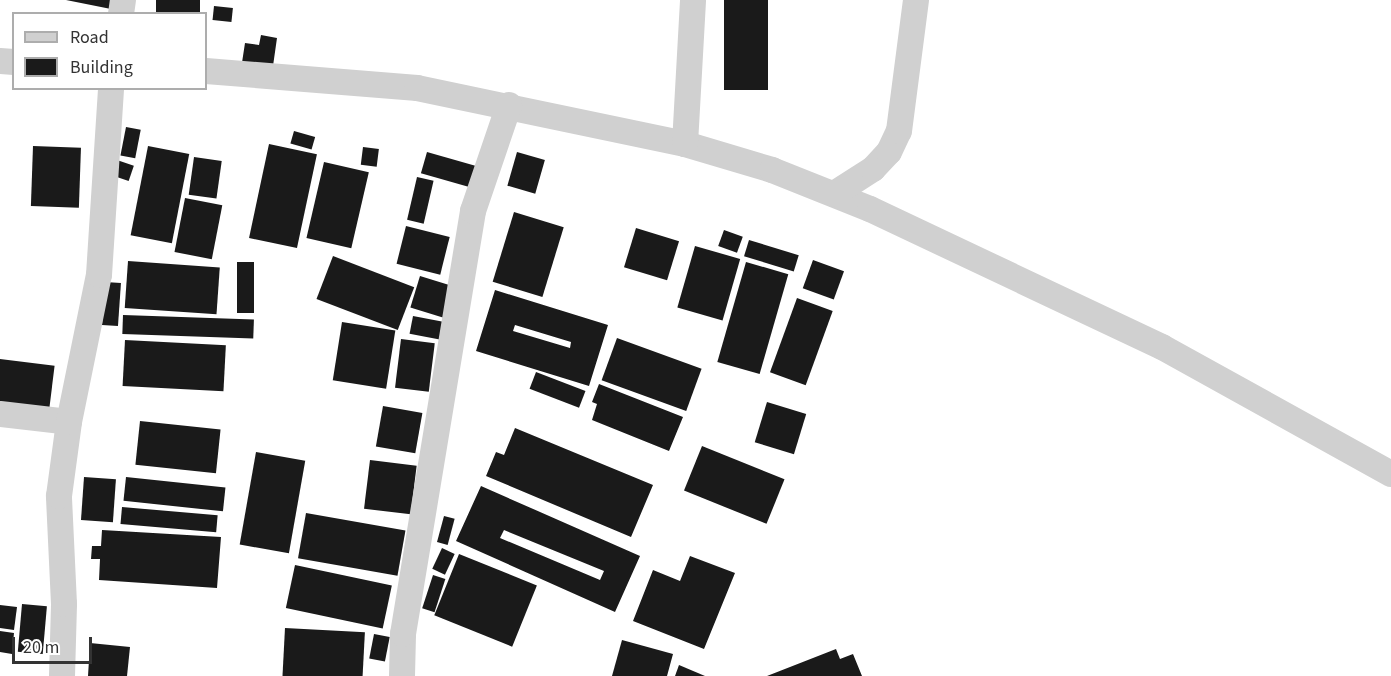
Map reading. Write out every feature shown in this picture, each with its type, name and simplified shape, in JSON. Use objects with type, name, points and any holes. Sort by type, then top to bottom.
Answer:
[{"type":"street","points":[[685,144],[693,0]]},
{"type":"street","points":[[834,194],[873,169],[889,152],[899,130],[916,0]]},
{"type":"street","points":[[207,71],[417,88],[509,105],[685,144],[772,170],[834,194],[1162,347],[1391,474]]},
{"type":"street","points":[[62,676],[64,604],[59,496],[69,422],[99,275],[111,90]]},
{"type":"street","points":[[402,676],[403,634],[474,211],[509,105]]},
{"type":"street","points":[[0,414],[69,422]]},
{"type":"building","points":[[66,0],[112,0],[111,9]]},
{"type":"building","points":[[156,0],[200,0],[200,12],[156,12]]},
{"type":"building","points":[[724,0],[768,0],[768,90],[724,90]]},
{"type":"building","points":[[214,6],[233,8],[231,22],[213,20]]},
{"type":"building","points":[[261,35],[277,38],[272,73],[241,69],[245,43],[259,45]]},
{"type":"building","points":[[126,127],[141,130],[135,158],[120,155]]},
{"type":"building","points":[[294,131],[315,137],[312,150],[290,143]]},
{"type":"building","points":[[269,144],[317,154],[297,248],[249,238]]},
{"type":"building","points":[[33,146],[81,148],[79,208],[31,206]]},
{"type":"building","points":[[148,146],[189,154],[172,243],[131,235]]},
{"type":"building","points":[[363,147],[379,149],[377,167],[361,165]]},
{"type":"building","points":[[427,152],[477,166],[471,187],[421,173]]},
{"type":"building","points":[[517,152],[545,160],[535,194],[507,186]]},
{"type":"building","points":[[194,157],[222,161],[216,199],[189,195]]},
{"type":"building","points":[[114,159],[134,166],[129,181],[109,174]]},
{"type":"building","points":[[324,162],[369,172],[351,248],[306,238]]},
{"type":"building","points":[[417,177],[434,181],[424,224],[407,220]]},
{"type":"building","points":[[185,198],[222,205],[212,259],[175,252]]},
{"type":"building","points":[[514,212],[564,227],[542,297],[493,282]]},
{"type":"building","points":[[406,226],[450,237],[440,275],[397,264]]},
{"type":"building","points":[[636,228],[679,241],[667,280],[624,267]]},
{"type":"building","points":[[724,230],[743,237],[737,253],[718,246]]},
{"type":"building","points":[[749,240],[799,255],[794,271],[744,256]]},
{"type":"building","points":[[695,246],[740,259],[723,320],[677,308]]},
{"type":"building","points":[[333,256],[414,287],[398,330],[317,299]]},
{"type":"building","points":[[813,260],[844,271],[834,299],[803,288]]},
{"type":"building","points":[[128,261],[220,267],[216,314],[125,308]]},
{"type":"building","points":[[237,262],[254,262],[254,313],[237,313]]},
{"type":"building","points":[[746,262],[788,274],[760,374],[717,362]]},
{"type":"building","points":[[420,276],[457,287],[448,319],[410,308]]},
{"type":"building","points":[[105,282],[121,283],[118,326],[102,325]]},
{"type":"building","points":[[495,290],[608,325],[589,386],[476,351]],"holes":[[[515,325],[571,342],[570,348],[513,331]]]},
{"type":"building","points":[[797,298],[833,311],[806,385],[770,372]]},
{"type":"building","points":[[123,315],[254,320],[253,339],[122,334]]},
{"type":"building","points":[[413,316],[448,323],[445,341],[410,334]]},
{"type":"building","points":[[342,322],[395,330],[386,389],[333,380]]},
{"type":"building","points":[[617,338],[702,369],[686,411],[602,380]]},
{"type":"building","points":[[401,339],[435,343],[429,392],[395,388]]},
{"type":"building","points":[[125,340],[226,345],[223,391],[123,386]]},
{"type":"building","points":[[0,359],[55,366],[49,412],[0,406]]},
{"type":"building","points":[[536,372],[585,391],[579,408],[530,389]]},
{"type":"building","points":[[599,384],[683,417],[669,451],[592,420],[597,404],[592,402]]},
{"type":"building","points":[[767,402],[806,414],[794,454],[755,442]]},
{"type":"building","points":[[383,406],[422,413],[415,453],[376,446]]},
{"type":"building","points":[[140,421],[221,429],[216,473],[135,465]]},
{"type":"building","points":[[515,428],[653,485],[631,537],[486,476],[496,452],[504,455]]},
{"type":"building","points":[[702,446],[785,479],[767,524],[684,491]]},
{"type":"building","points":[[256,452],[305,461],[289,553],[240,545]]},
{"type":"building","points":[[370,460],[417,466],[411,514],[364,509]]},
{"type":"building","points":[[84,477],[116,479],[113,522],[81,520]]},
{"type":"building","points":[[126,477],[225,487],[223,511],[123,501]]},
{"type":"building","points":[[481,486],[640,556],[615,612],[456,541]],"holes":[[[504,530],[604,571],[600,580],[500,538]]]},
{"type":"building","points":[[122,507],[218,515],[216,532],[121,524]]},
{"type":"building","points":[[306,513],[405,531],[397,576],[298,558]]},
{"type":"building","points":[[444,516],[455,519],[448,545],[437,542]]},
{"type":"building","points":[[102,530],[221,537],[217,588],[99,580],[100,559],[91,559],[92,546],[101,546]]},
{"type":"building","points":[[442,548],[455,554],[445,575],[432,569]]},
{"type":"building","points":[[459,554],[537,585],[512,647],[434,615]]},
{"type":"building","points":[[690,556],[735,573],[704,649],[633,621],[653,570],[680,581]]},
{"type":"building","points":[[295,565],[392,586],[383,629],[286,608]]},
{"type":"building","points":[[433,575],[445,579],[435,612],[422,608]]},
{"type":"building","points":[[22,604],[47,606],[43,654],[18,652]]},
{"type":"building","points":[[0,605],[17,607],[14,630],[0,628]]},
{"type":"building","points":[[285,628],[365,632],[363,676],[282,676]]},
{"type":"building","points":[[0,631],[14,633],[12,654],[0,652]]},
{"type":"building","points":[[374,634],[390,637],[385,662],[369,659]]},
{"type":"building","points":[[622,640],[673,654],[667,676],[612,676]]},
{"type":"building","points":[[90,643],[130,647],[127,676],[88,676]]},
{"type":"building","points":[[836,649],[840,659],[853,654],[862,676],[767,676]]},
{"type":"building","points":[[679,665],[705,676],[675,676]]}]
